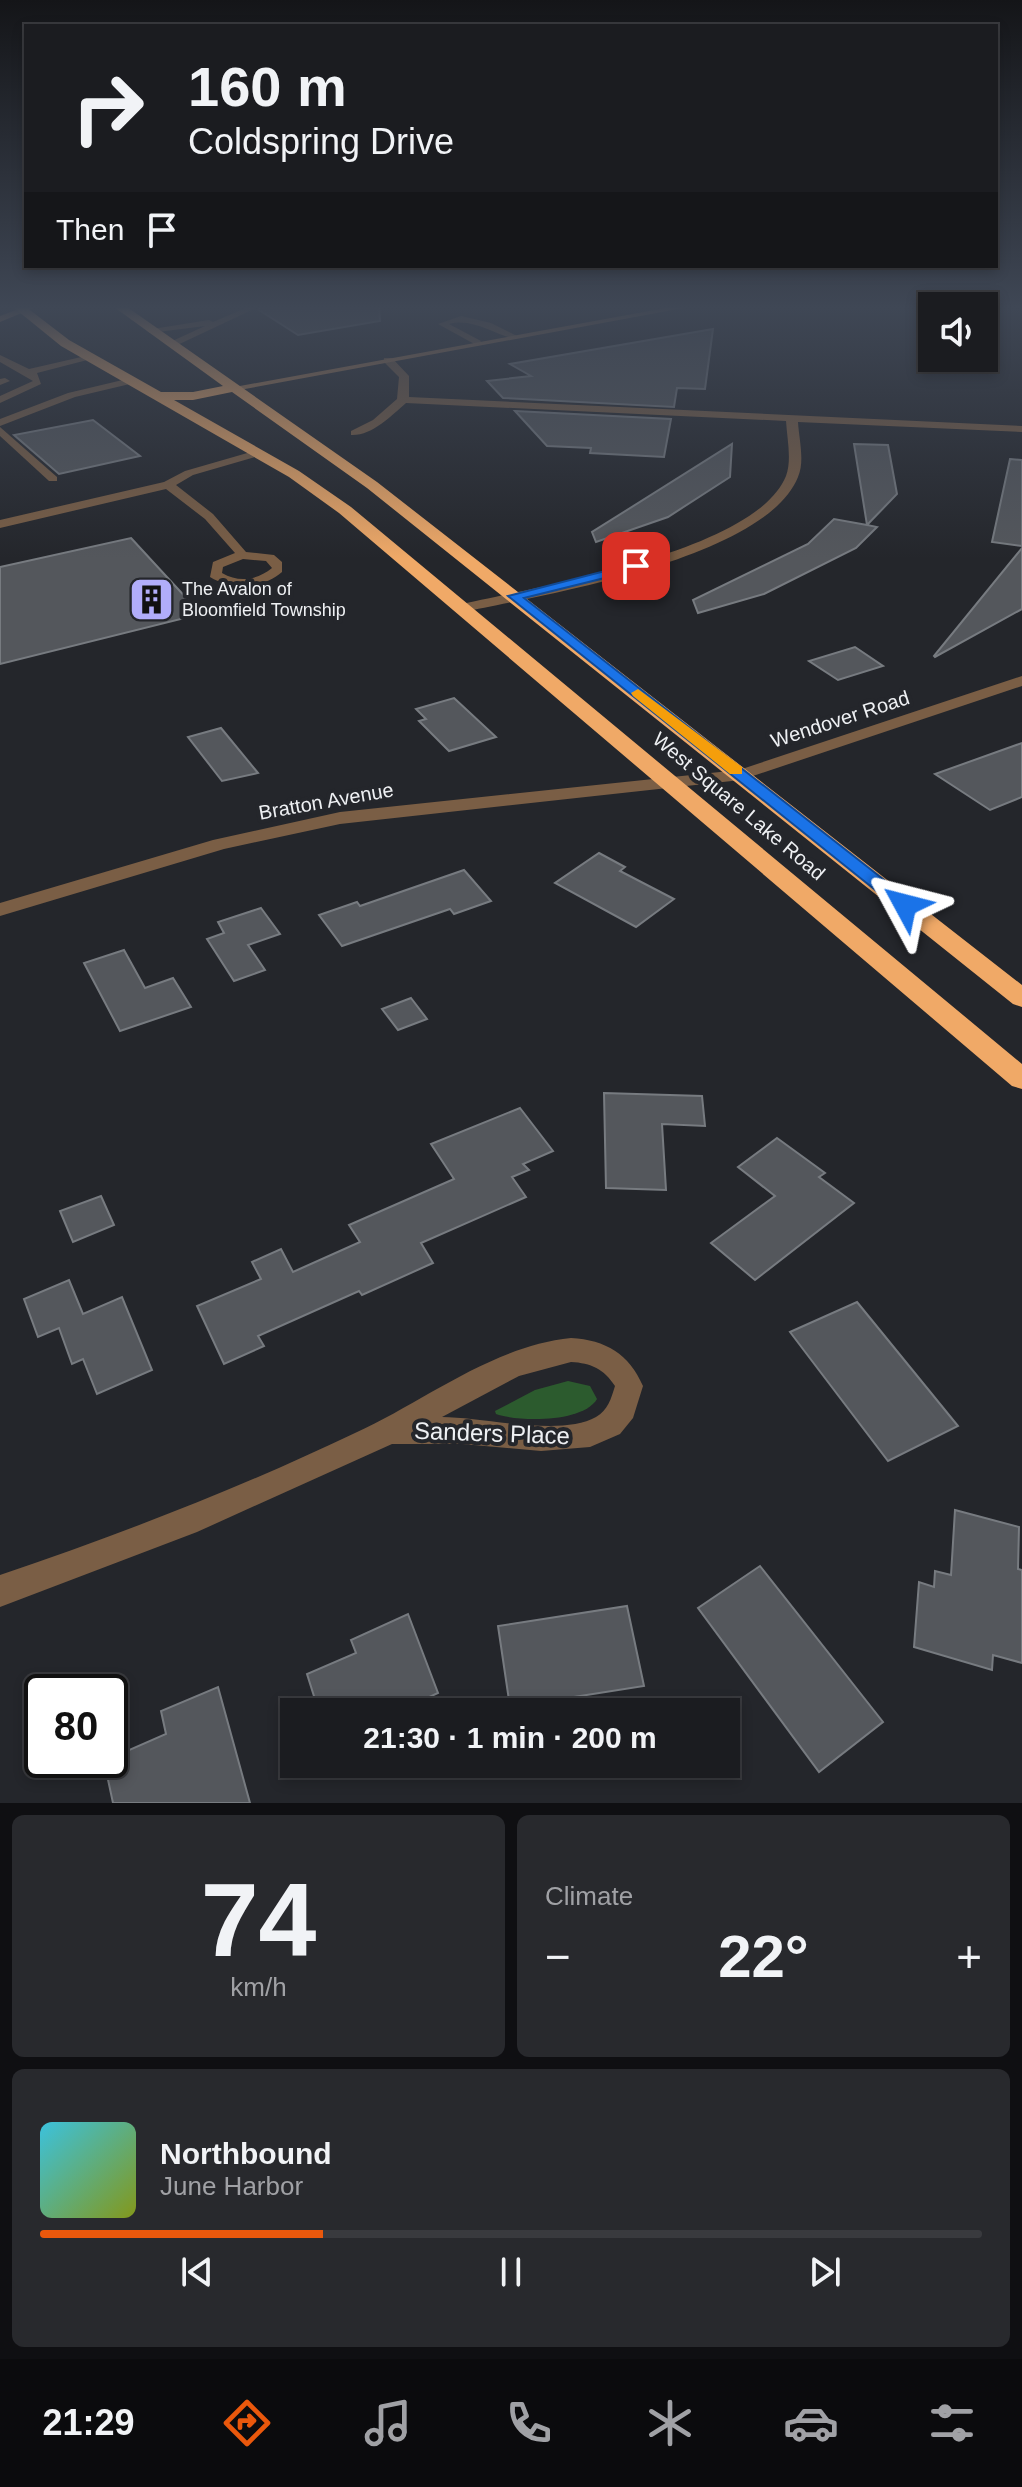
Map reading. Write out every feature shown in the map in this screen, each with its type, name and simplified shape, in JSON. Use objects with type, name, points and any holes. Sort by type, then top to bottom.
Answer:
[{"type":"highway","name":"West Square Lake Road","points":[[148,391],[264,457],[345,510],[1022,1079]]},
{"type":"highway","points":[[156,396],[193,396],[218,391]]},
{"type":"highway","name":"West Square Lake Road","points":[[238,391],[350,469],[514,596],[1022,998]]},
{"type":"street","points":[[403,391],[403,400]]},
{"type":"street","points":[[355,433],[377,422],[403,400],[1022,429]]},
{"type":"street","points":[[463,608],[665,559],[707,543],[751,520],[777,499],[792,477],[792,418]]},
{"type":"street","name":"Wendover Road","points":[[669,782],[741,775],[1022,681]]},
{"type":"street","name":"Bratton Avenue","points":[[0,910],[220,844],[340,818],[380,811],[669,782]]},
{"type":"street","name":"Sanders Place","points":[[0,1591],[220,1510],[391,1431],[485,1379],[562,1351],[590,1352],[604,1357],[618,1365],[629,1386],[629,1396],[621,1413],[606,1427],[581,1436],[391,1431]]},
{"type":"lane","points":[[0,400],[20,391]]},
{"type":"lane","points":[[0,423],[88,391]]},
{"type":"lane","points":[[0,430],[53,479]]},
{"type":"lane","points":[[0,524],[174,482],[198,480],[264,457]]},
{"type":"lane","points":[[174,482],[235,543],[242,555]]},
{"type":"green space","points":[[568,1381],[590,1386],[597,1399],[590,1407],[565,1416],[534,1419],[496,1414],[495,1411],[535,1390]]},
{"type":"building","points":[[497,391],[677,391],[674,407],[503,398]]},
{"type":"building","points":[[515,411],[671,419],[664,457],[590,453],[591,448],[547,446]]},
{"type":"building","points":[[93,420],[140,456],[59,474],[14,435]]},
{"type":"building","points":[[732,444],[730,477],[668,517],[596,542],[592,532]]},
{"type":"building","points":[[854,444],[888,445],[897,494],[867,525]]},
{"type":"building","points":[[1010,459],[1022,460],[1022,546],[992,542]]},
{"type":"building","points":[[834,519],[877,527],[856,548],[764,594],[698,613],[693,600],[808,544]]},
{"type":"building","name":"The Avalon of Bloomfield Township","points":[[131,538],[201,614],[0,664],[0,567]]},
{"type":"building","points":[[1022,548],[1022,609],[935,657],[934,656]]},
{"type":"building","points":[[855,647],[883,666],[838,680],[809,661]]},
{"type":"building","points":[[454,698],[496,737],[449,751],[419,721],[426,719],[416,709]]},
{"type":"building","points":[[221,728],[258,773],[222,781],[188,737]]},
{"type":"building","points":[[1022,743],[1022,797],[990,810],[935,774]]},
{"type":"building","points":[[599,853],[625,867],[620,871],[674,899],[636,927],[555,883]]},
{"type":"building","points":[[464,870],[491,901],[454,914],[450,909],[342,946],[319,915],[357,902],[360,906]]},
{"type":"building","points":[[261,908],[280,934],[248,945],[265,970],[234,981],[207,939],[224,933],[218,922]]},
{"type":"building","points":[[124,950],[145,988],[173,978],[191,1007],[120,1031],[84,963]]},
{"type":"building","points":[[411,998],[427,1019],[398,1030],[382,1009]]},
{"type":"building","points":[[604,1093],[702,1096],[705,1126],[662,1124],[666,1190],[606,1188]]},
{"type":"building","points":[[520,1108],[553,1151],[523,1164],[529,1170],[512,1177],[526,1197],[421,1243],[433,1263],[362,1295],[359,1291],[258,1336],[264,1346],[224,1364],[197,1306],[261,1279],[252,1262],[281,1249],[293,1272],[360,1242],[349,1225],[454,1179],[431,1144]]},
{"type":"building","points":[[777,1138],[825,1173],[819,1177],[854,1203],[755,1280],[711,1243],[775,1196],[738,1167]]},
{"type":"building","points":[[101,1196],[114,1225],[73,1242],[60,1211]]},
{"type":"building","points":[[69,1280],[83,1314],[122,1297],[152,1370],[97,1394],[83,1359],[72,1364],[59,1328],[38,1337],[24,1299]]},
{"type":"building","points":[[857,1302],[958,1426],[888,1461],[790,1332]]},
{"type":"building","points":[[955,1510],[1019,1527],[1022,1663],[993,1655],[992,1670],[914,1647],[919,1582],[934,1587],[935,1571],[951,1575]]},
{"type":"building","points":[[760,1566],[883,1722],[819,1772],[698,1608]]},
{"type":"building","points":[[627,1606],[644,1686],[567,1698],[509,1698],[498,1626]]},
{"type":"building","points":[[408,1614],[438,1693],[427,1698],[315,1698],[307,1674],[356,1653],[351,1640]]},
{"type":"building","points":[[218,1687],[250,1803],[113,1803],[108,1778],[128,1778],[128,1751],[166,1734],[161,1711]]},
{"type":"slow traffic","points":[[638,693],[736,771]]},
{"type":"place","name":"The Avalon of Bloomfield Township","points":[[151,599]]},
{"type":"route","points":[[636,566],[514,596],[905,905]]}]
